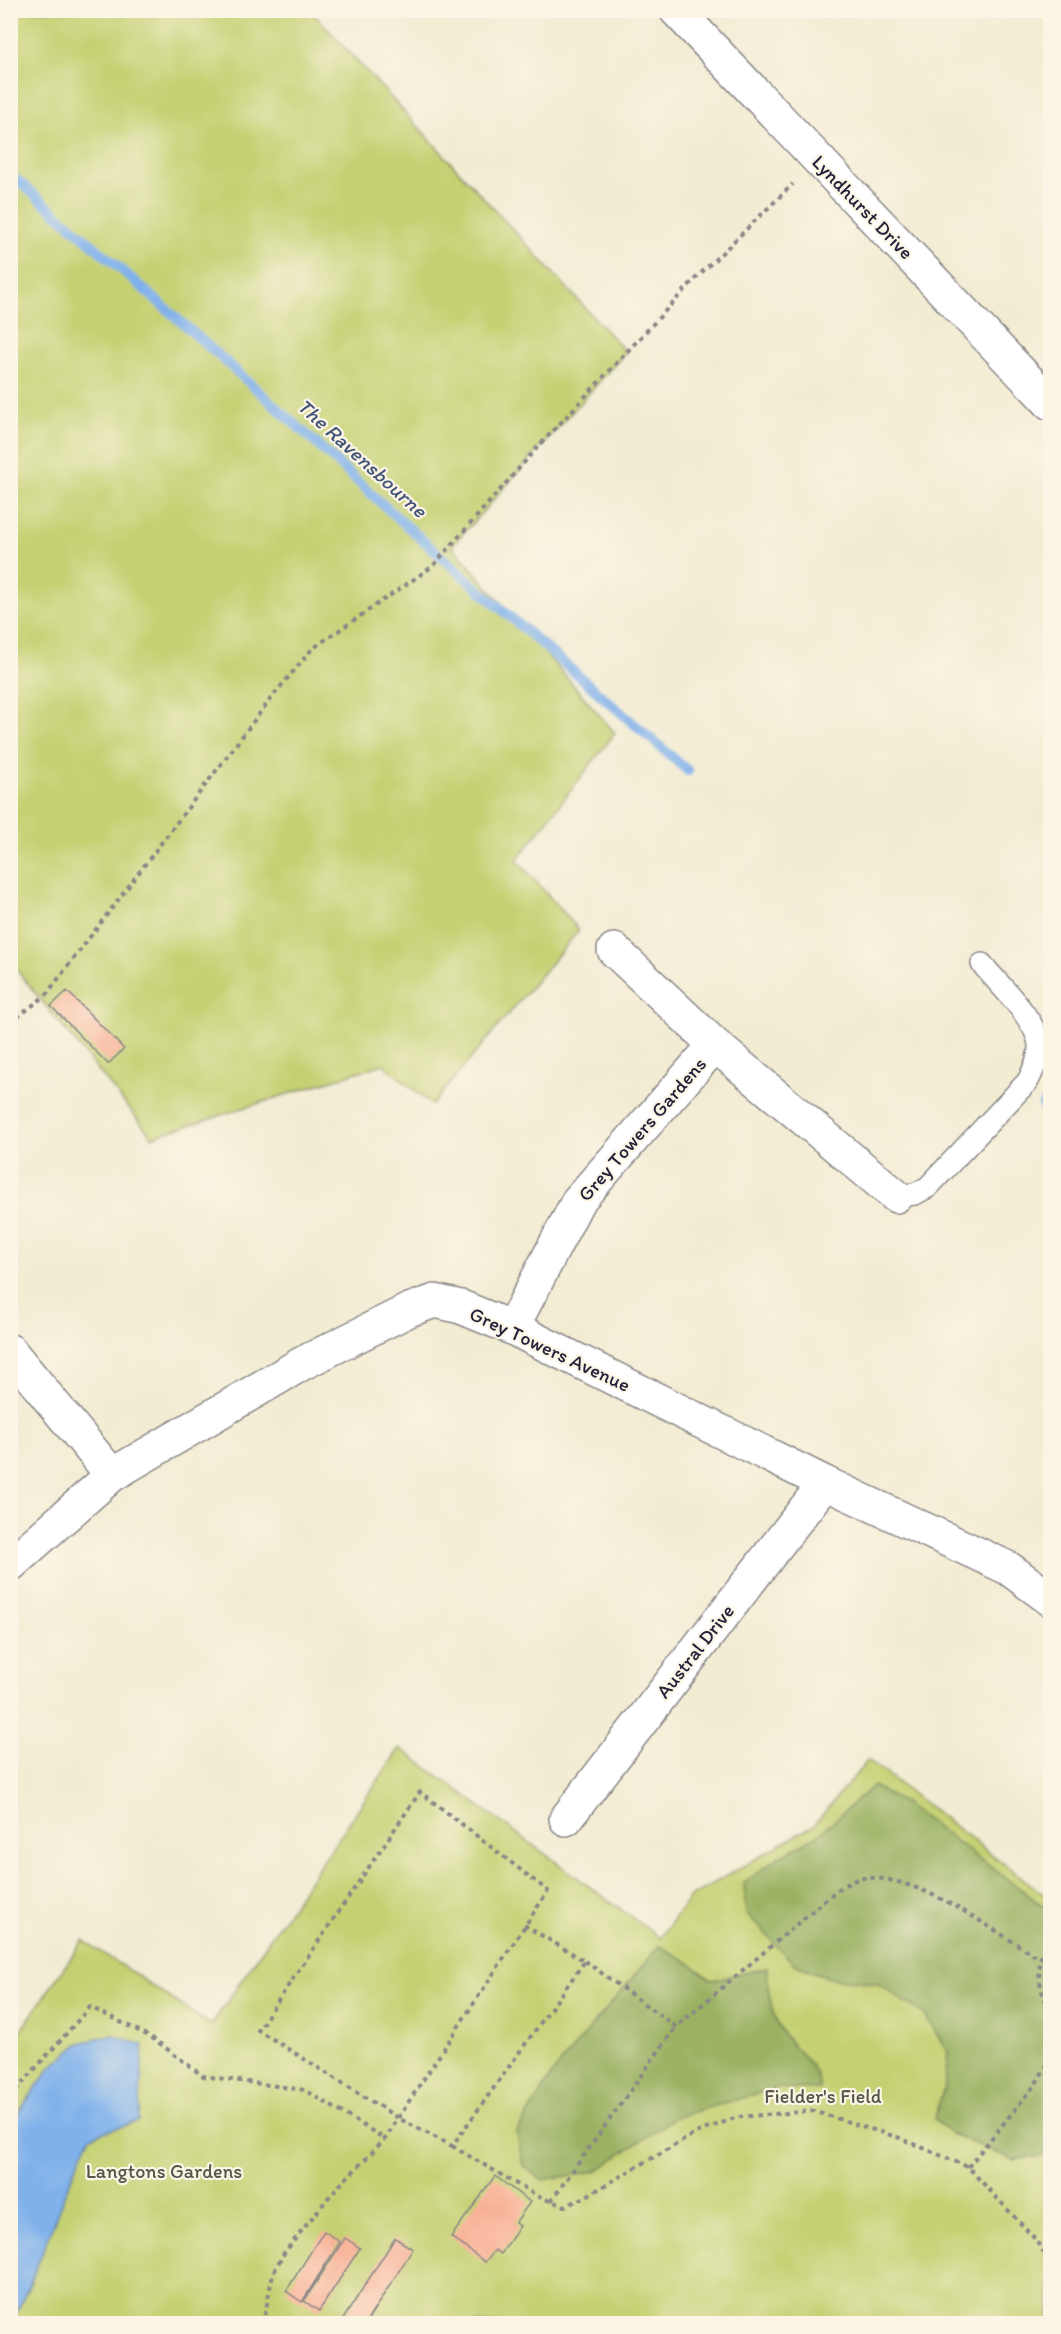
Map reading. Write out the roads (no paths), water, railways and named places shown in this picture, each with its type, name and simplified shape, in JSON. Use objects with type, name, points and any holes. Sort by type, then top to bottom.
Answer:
[{"type":"street","name":"Lyndhurst Drive","points":[[676,10],[1050,403]]},
{"type":"street","points":[[614,950],[715,1045]]},
{"type":"street","name":"Grey Towers Gardens","points":[[512,1328],[578,1201],[715,1045],[896,1196]]},
{"type":"street","name":"Grey Towers Avenue","points":[[10,1565],[112,1475],[303,1363],[409,1310],[435,1301],[461,1307],[512,1328],[825,1483],[1008,1568],[1050,1599]]},
{"type":"street","points":[[10,1351],[112,1475]]},
{"type":"street","name":"Austral Drive","points":[[566,1819],[825,1483]]},
{"type":"lane","points":[[896,1196],[915,1194],[928,1186],[1028,1081],[1037,1062],[1039,1045],[1034,1028],[982,964]]},
{"type":"water","points":[[112,2035],[143,2045],[139,2121],[91,2136],[11,2323],[11,2123],[50,2068],[80,2043]]},
{"type":"waterway","name":"The Ravensbourne","points":[[10,174],[190,330],[446,561],[688,771]]},
{"type":"waterway","name":"The Ravensbourne","points":[[1043,1105],[1050,1112]]},
{"type":"park label","name":"Fielder's Field","points":[[823,2096]]},
{"type":"park label","name":"Langtons Gardens","points":[[164,2171]]}]
